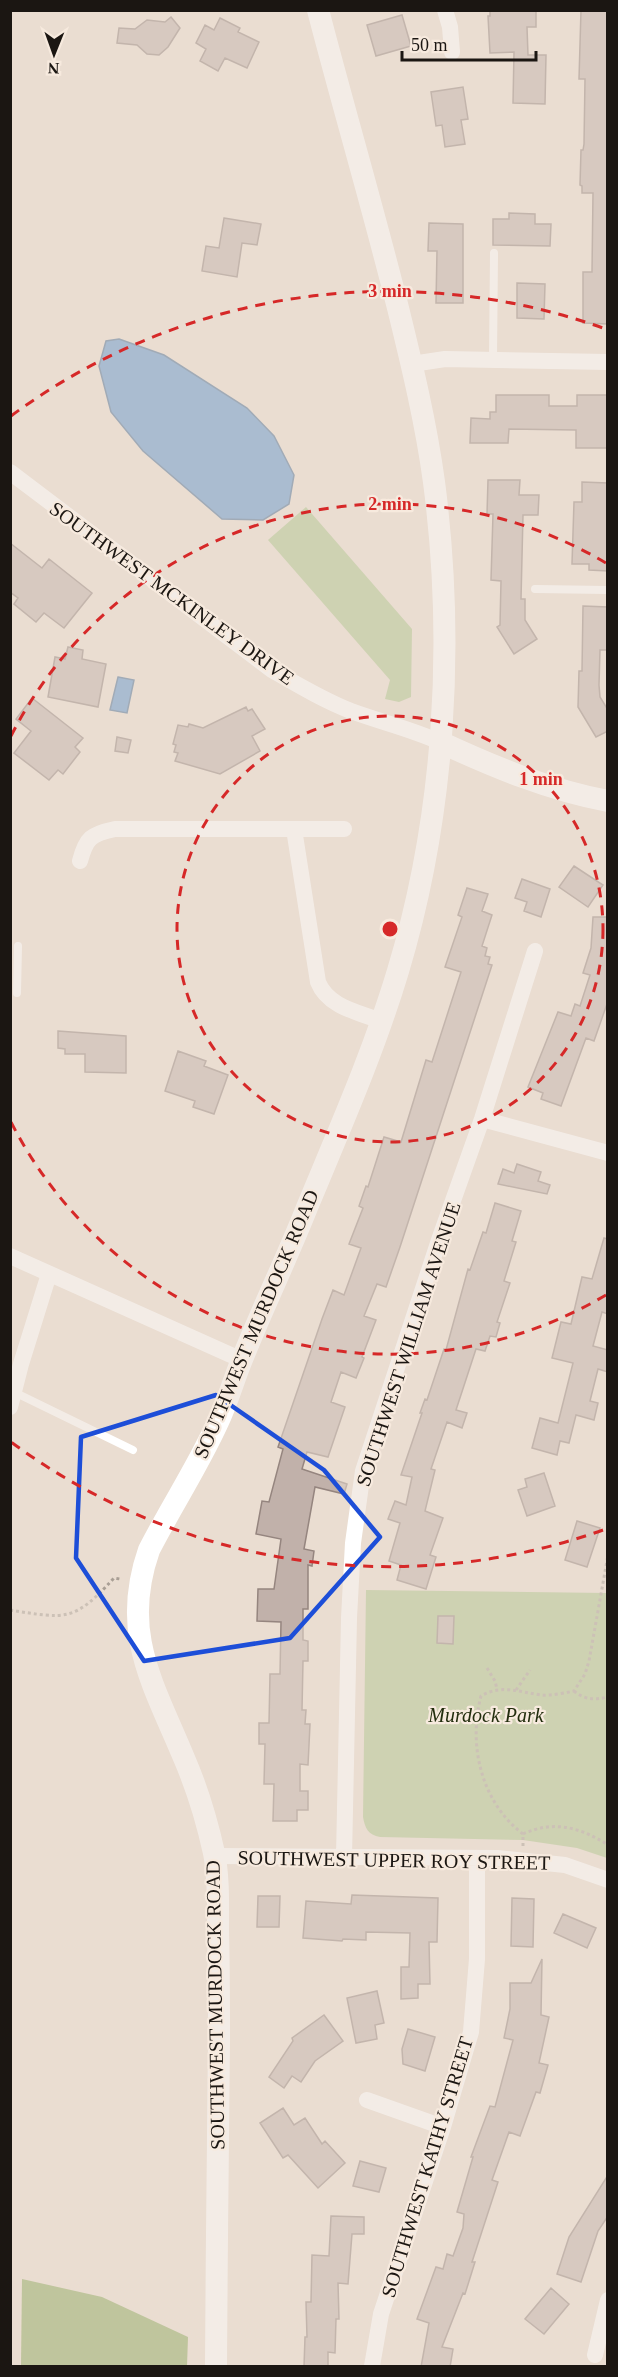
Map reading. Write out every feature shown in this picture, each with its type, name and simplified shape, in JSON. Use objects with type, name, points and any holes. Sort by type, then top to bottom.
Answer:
[{"type":"main road","name":"SOUTHWEST MURDOCK ROAD","points":[[216,2367],[219,1994],[218,1908],[214,1856],[204,1815],[185,1760],[143,1658],[137,1616],[140,1582],[149,1550],[220,1419],[242,1360],[280,1275],[368,1060],[381,1021],[407,939],[424,862],[437,783],[444,654],[444,587],[434,480],[412,364],[318,10]]},
{"type":"main road","points":[[440,742],[538,782],[608,801]]},
{"type":"street","points":[[445,10],[453,52]]},
{"type":"street","points":[[412,364],[445,359],[608,362]]},
{"type":"street","name":"SOUTHWEST MCKINLEY DRIVE","points":[[10,472],[272,670],[309,692],[352,711],[415,731],[440,742]]},
{"type":"street","points":[[80,861],[84,845],[91,836],[115,829],[344,829]]},
{"type":"street","points":[[294,829],[318,982],[322,992],[341,1006],[381,1021]]},
{"type":"street","name":"SOUTHWEST WILLIAM AVENUE","points":[[344,1857],[349,1607],[353,1543],[363,1471],[439,1240],[482,1119],[535,951]]},
{"type":"street","points":[[482,1119],[608,1153]]},
{"type":"street","points":[[10,1256],[242,1360]]},
{"type":"street","points":[[12,1399],[49,1274]]},
{"type":"street","name":"SOUTHWEST UPPER ROY STREET","points":[[214,1856],[523,1860],[565,1864],[608,1880]]},
{"type":"street","name":"SOUTHWEST KATHY STREET","points":[[372,2367],[381,2314],[443,2127],[471,2032],[477,1959],[477,1858]]},
{"type":"street","points":[[367,2100],[443,2127]]},
{"type":"street","points":[[595,2355],[608,2300]]},
{"type":"lane","points":[[493,359],[494,253]]},
{"type":"lane","points":[[535,589],[608,590]]},
{"type":"lane","points":[[17,993],[18,946]]},
{"type":"lane","points":[[12,1399],[133,1450]]},
{"type":"path","points":[[574,1691],[585,1674],[589,1661],[608,1555]]},
{"type":"path","points":[[10,1610],[52,1617],[66,1615],[77,1611],[92,1600],[114,1578],[140,1582]]},
{"type":"path","points":[[487,1668],[497,1689]]},
{"type":"path","points":[[516,1690],[530,1670]]},
{"type":"path","points":[[523,1860],[523,1834],[505,1817],[496,1803],[476,1753],[476,1722],[481,1696],[497,1689],[543,1695],[574,1691],[581,1697],[592,1700],[608,1697]]},
{"type":"path","points":[[523,1834],[538,1827],[572,1827],[608,1845]]},
{"type":"highlighted area","points":[[216,1395],[324,1470],[380,1537],[290,1638],[144,1661],[76,1558],[81,1437]]},
{"type":"green space","points":[[306,507],[412,629],[411,697],[399,702],[385,699],[390,680],[268,540]]},
{"type":"green space","name":"Murdock Park","points":[[366,1590],[607,1593],[607,1858],[577,1848],[523,1840],[380,1837],[368,1830],[363,1817]]},
{"type":"green space","points":[[22,2279],[102,2297],[188,2337],[187,2366],[21,2366]]},
{"type":"water","points":[[119,339],[164,355],[247,408],[274,436],[294,475],[289,504],[263,520],[222,519],[143,451],[111,412],[99,366],[106,341]]},
{"type":"water","points":[[118,677],[134,680],[127,713],[110,710]]},
{"type":"building","points":[[490,10],[536,10],[536,27],[527,27],[528,55],[546,55],[545,104],[513,103],[514,52],[490,53],[488,16],[490,16]]},
{"type":"building","points":[[581,10],[608,10],[608,324],[583,323],[583,272],[592,272],[593,193],[582,193],[580,185],[581,150],[584,144],[585,79],[579,79]]},
{"type":"building","points":[[402,15],[411,46],[376,56],[367,25]]},
{"type":"building","points":[[171,17],[180,28],[168,47],[159,55],[147,54],[137,45],[117,43],[119,28],[135,29],[147,20],[165,22]]},
{"type":"building","points":[[220,18],[240,28],[238,32],[259,42],[247,68],[225,58],[218,71],[200,61],[206,49],[196,43],[205,25],[214,30]]},
{"type":"building","points":[[463,87],[468,119],[461,120],[465,144],[445,147],[442,125],[436,126],[431,92]]},
{"type":"building","points":[[509,213],[535,214],[535,224],[551,224],[550,246],[493,245],[493,219],[509,219]]},
{"type":"building","points":[[224,218],[261,224],[257,245],[242,243],[237,277],[202,271],[206,246],[219,248]]},
{"type":"building","points":[[429,223],[463,224],[463,303],[436,303],[437,251],[428,251]]},
{"type":"building","points":[[517,283],[545,284],[544,319],[517,318]]},
{"type":"building","points":[[496,395],[549,395],[549,406],[577,406],[577,395],[607,395],[608,448],[576,448],[576,430],[509,429],[508,443],[470,443],[471,418],[490,419],[490,412],[496,412]]},
{"type":"building","points":[[488,480],[520,480],[519,495],[539,495],[538,515],[523,515],[521,599],[525,599],[525,620],[537,639],[514,654],[497,627],[500,625],[501,581],[491,580],[493,514],[487,514]]},
{"type":"building","points":[[582,482],[608,483],[608,571],[589,570],[589,564],[572,564],[574,502],[582,502]]},
{"type":"building","points":[[10,543],[42,568],[49,559],[92,593],[64,628],[44,613],[36,622],[14,604],[18,598],[10,592]]},
{"type":"building","points":[[583,606],[608,607],[608,650],[600,650],[599,685],[600,697],[608,710],[608,731],[596,737],[578,707],[579,671],[582,671]]},
{"type":"building","points":[[68,647],[83,650],[82,659],[106,664],[98,707],[48,697],[55,657],[65,659]]},
{"type":"building","points":[[32,698],[83,738],[75,747],[80,752],[63,774],[58,770],[49,780],[14,753],[31,731],[16,719]]},
{"type":"building","points":[[246,707],[248,711],[252,709],[265,729],[252,736],[260,751],[220,774],[175,761],[178,753],[174,752],[176,745],[173,744],[178,725],[188,727],[189,724],[203,728]]},
{"type":"building","points":[[117,737],[131,740],[128,753],[115,751]]},
{"type":"building","points":[[574,866],[603,885],[588,907],[559,887]]},
{"type":"building","points":[[522,879],[550,889],[541,917],[524,911],[527,902],[515,898]]},
{"type":"building","points":[[467,888],[488,894],[482,911],[492,915],[482,946],[487,948],[485,956],[490,957],[488,964],[492,965],[386,1287],[377,1284],[364,1316],[376,1320],[362,1357],[364,1358],[356,1378],[341,1372],[331,1402],[345,1407],[328,1457],[307,1452],[302,1469],[347,1484],[344,1494],[315,1487],[304,1549],[314,1551],[312,1566],[308,1565],[308,1609],[303,1609],[303,1640],[308,1641],[308,1661],[303,1661],[302,1710],[306,1710],[305,1724],[310,1724],[308,1765],[300,1764],[300,1791],[308,1791],[308,1810],[297,1810],[297,1821],[273,1821],[274,1784],[264,1784],[265,1744],[259,1744],[259,1723],[269,1723],[270,1674],[280,1674],[281,1622],[257,1621],[258,1589],[274,1589],[281,1539],[256,1534],[262,1501],[269,1502],[283,1449],[278,1447],[333,1290],[344,1295],[361,1248],[349,1244],[363,1208],[359,1206],[366,1186],[368,1187],[384,1137],[401,1142],[426,1060],[432,1062],[461,972],[445,967],[462,917],[458,915]]},
{"type":"building","points":[[593,917],[608,917],[608,1001],[594,1041],[586,1038],[561,1106],[541,1099],[543,1093],[528,1087],[558,1012],[571,1016],[575,1004],[580,1006],[590,975],[583,973],[591,948]]},
{"type":"building","points":[[58,1031],[126,1036],[126,1073],[85,1072],[85,1054],[65,1054],[65,1049],[58,1048]]},
{"type":"building","points":[[178,1051],[206,1061],[204,1066],[228,1075],[214,1114],[193,1107],[195,1101],[165,1091]]},
{"type":"building","points":[[517,1164],[541,1172],[538,1181],[550,1185],[547,1194],[498,1184],[503,1169],[514,1173]]},
{"type":"building","points":[[495,1203],[521,1211],[512,1241],[516,1242],[504,1281],[510,1283],[497,1322],[500,1323],[496,1337],[490,1336],[485,1351],[476,1349],[456,1410],[467,1413],[462,1428],[447,1422],[431,1469],[435,1470],[425,1511],[443,1518],[430,1555],[436,1557],[426,1589],[397,1580],[401,1565],[389,1561],[400,1523],[388,1519],[395,1501],[406,1505],[412,1477],[401,1475],[425,1399],[427,1400],[444,1349],[446,1350],[468,1269],[470,1270],[483,1232],[486,1233]]},
{"type":"building","points":[[604,1238],[608,1239],[608,1314],[602,1312],[593,1346],[608,1350],[608,1372],[598,1369],[590,1401],[598,1403],[594,1420],[576,1415],[569,1443],[560,1441],[557,1455],[532,1448],[540,1418],[558,1423],[573,1363],[552,1358],[561,1322],[571,1324],[582,1277],[592,1279]]},
{"type":"building","points":[[544,1473],[555,1506],[527,1516],[518,1490],[527,1487],[525,1479]]},
{"type":"building","points":[[577,1521],[600,1528],[587,1567],[565,1560]]},
{"type":"building","points":[[438,1616],[454,1616],[453,1644],[437,1643]]},
{"type":"building","points":[[352,1895],[438,1898],[437,1942],[429,1942],[430,1984],[418,1984],[418,1998],[401,1999],[401,1967],[409,1967],[410,1933],[366,1932],[366,1940],[303,1938],[306,1901],[351,1904]]},
{"type":"building","points":[[258,1896],[280,1896],[279,1927],[257,1927]]},
{"type":"building","points":[[512,1898],[534,1899],[533,1947],[511,1946]]},
{"type":"building","points":[[563,1914],[596,1928],[587,1948],[554,1933]]},
{"type":"building","points":[[542,1959],[541,2015],[549,2017],[539,2063],[548,2065],[540,2093],[536,2092],[520,2136],[509,2132],[492,2180],[498,2182],[472,2262],[475,2262],[465,2294],[463,2293],[442,2347],[453,2349],[450,2367],[421,2367],[429,2323],[417,2319],[436,2267],[443,2269],[447,2254],[453,2256],[463,2228],[464,2214],[457,2212],[473,2157],[471,2157],[490,2106],[495,2107],[513,2040],[504,2038],[510,2009],[510,1983],[531,1983]]},
{"type":"building","points":[[377,1991],[384,2023],[375,2025],[377,2039],[356,2043],[347,1998]]},
{"type":"building","points":[[324,2015],[343,2041],[315,2061],[301,2082],[292,2076],[284,2088],[269,2077],[293,2041],[292,2038]]},
{"type":"building","points":[[408,2029],[435,2037],[425,2071],[403,2064],[402,2049]]},
{"type":"building","points":[[283,2108],[294,2125],[305,2118],[322,2144],[325,2141],[345,2163],[318,2188],[288,2155],[283,2158],[260,2123]]},
{"type":"building","points":[[360,2161],[386,2168],[379,2192],[353,2186]]},
{"type":"building","points":[[608,2175],[608,2216],[598,2231],[581,2282],[557,2274],[569,2237]]},
{"type":"building","points":[[331,2216],[364,2217],[364,2234],[352,2234],[348,2284],[338,2283],[339,2319],[336,2319],[335,2353],[328,2352],[328,2367],[304,2367],[305,2337],[307,2337],[306,2302],[311,2302],[312,2255],[329,2256]]},
{"type":"building","points":[[551,2288],[569,2304],[544,2334],[525,2319]]}]
